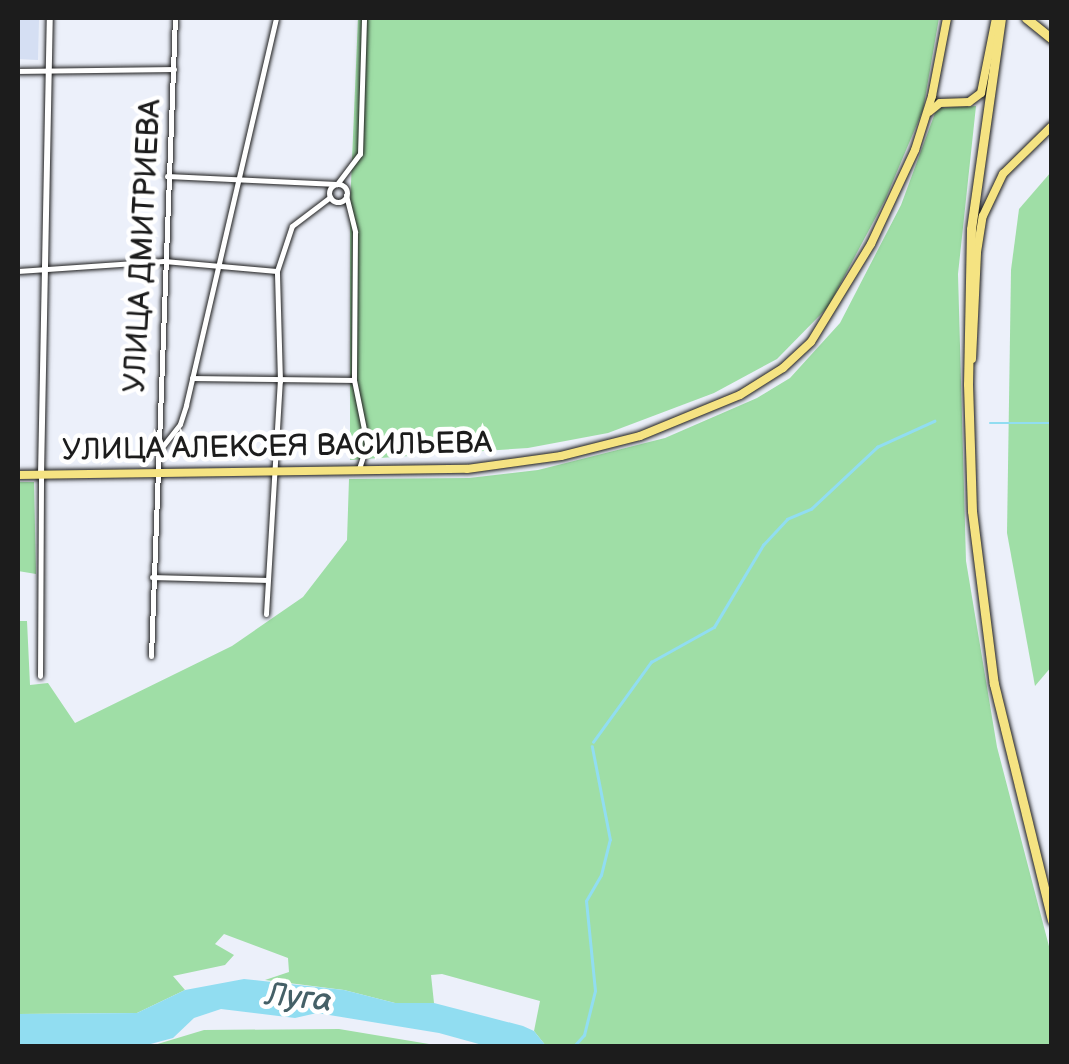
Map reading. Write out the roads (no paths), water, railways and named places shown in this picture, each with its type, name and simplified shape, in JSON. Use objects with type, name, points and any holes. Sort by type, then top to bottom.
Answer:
[{"type":"highway","points":[[998,18],[971,229],[968,424],[975,556],[987,645],[1013,774],[1052,920]]},
{"type":"highway","points":[[1026,18],[1052,39]]},
{"type":"main road","name":"УЛИЦА АЛЕКСЕЯ ВАСИЛЬЕВА","points":[[18,475],[467,469],[561,456],[640,436],[757,387],[798,356],[836,308],[904,180],[926,116],[947,18]]},
{"type":"main road","points":[[926,116],[940,104],[969,102],[982,93],[998,18]]},
{"type":"main road","points":[[937,74],[943,94],[956,102]]},
{"type":"main road","points":[[968,424],[976,252],[983,216],[1003,174],[1052,126]]},
{"type":"street","points":[[40,676],[50,18]]},
{"type":"street","name":"УЛИЦА ДМИТРИЕВА","points":[[151,656],[175,18]]},
{"type":"street","points":[[156,453],[180,424],[276,18]]},
{"type":"street","points":[[330,197],[330,188],[360,154],[364,18]]},
{"type":"street","points":[[18,71],[174,69]]},
{"type":"street","points":[[167,176],[345,187],[355,232],[354,380],[367,444],[358,472]]},
{"type":"street","points":[[330,197],[340,202],[346,195]]},
{"type":"street","points":[[266,614],[280,380],[278,271],[292,226],[330,197]]},
{"type":"street","points":[[18,271],[164,261],[278,271]]},
{"type":"street","points":[[192,378],[354,380]]},
{"type":"street","points":[[152,577],[267,580]]},
{"type":"water","name":"Луга","points":[[244,979],[344,990],[395,1003],[434,1003],[523,1026],[534,1031],[546,1046],[486,1046],[439,1033],[317,1013],[295,1018],[221,1009],[194,1018],[173,1038],[147,1045],[18,1046],[18,1014],[137,1013],[185,990]]},
{"type":"waterway","points":[[593,742],[651,662],[714,627],[763,545],[787,519],[811,509],[877,447],[934,421]]},
{"type":"waterway","points":[[990,423],[1052,423]]},
{"type":"waterway","points":[[574,1046],[584,1035],[595,991],[586,901],[601,875],[610,840],[592,747]]}]
